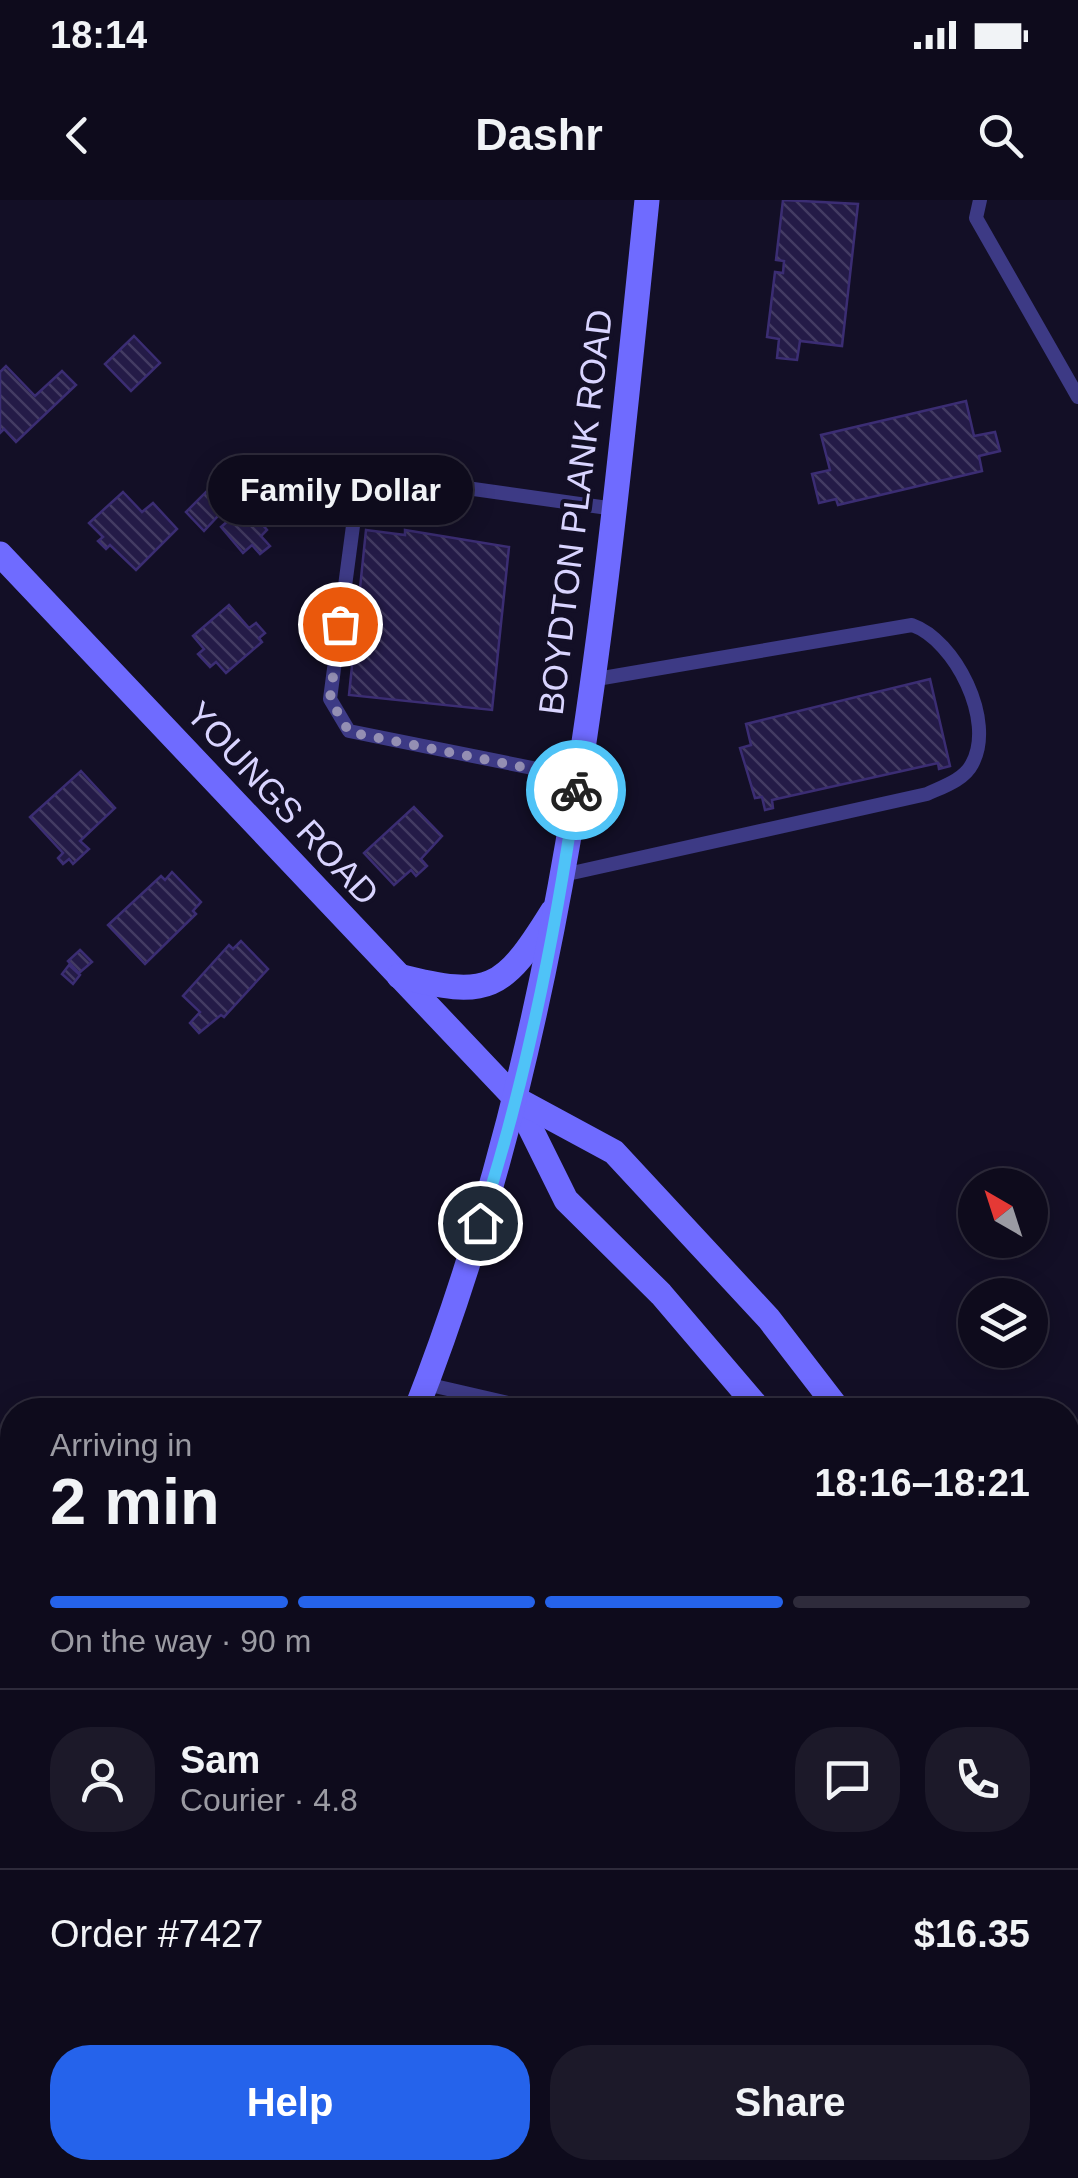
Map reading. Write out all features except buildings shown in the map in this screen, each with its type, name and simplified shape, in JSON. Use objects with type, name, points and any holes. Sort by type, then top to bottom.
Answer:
[{"type":"main road","name":"BOYDTON PLANK ROAD","points":[[421,1398],[516,1099],[562,887],[615,508],[647,200]]},
{"type":"main road","name":"YOUNGS ROAD","points":[[0,554],[516,1099]]},
{"type":"main road","points":[[398,976],[451,990],[493,984],[524,957],[562,887]]},
{"type":"main road","points":[[516,1099],[566,1200],[661,1294],[750,1398]]},
{"type":"main road","points":[[516,1099],[614,1152],[769,1319],[830,1398]]},
{"type":"lane","points":[[980,200],[976,218],[1078,397]]},
{"type":"lane","points":[[296,464],[615,508]]},
{"type":"lane","points":[[360,474],[330,699],[349,732],[577,778]]},
{"type":"lane","points":[[562,887],[927,794],[962,777],[973,763],[980,732],[971,694],[927,630],[912,625],[591,680]]},
{"type":"lane","points":[[426,1384],[464,1398]]},
{"type":"way so far","points":[[340,624],[330,699],[349,732],[577,778],[576,790]]},
{"type":"place","name":"Family Dollar","points":[[340,624]]},
{"type":"route","points":[[480,1223],[516,1099],[549,956],[576,790]]}]
